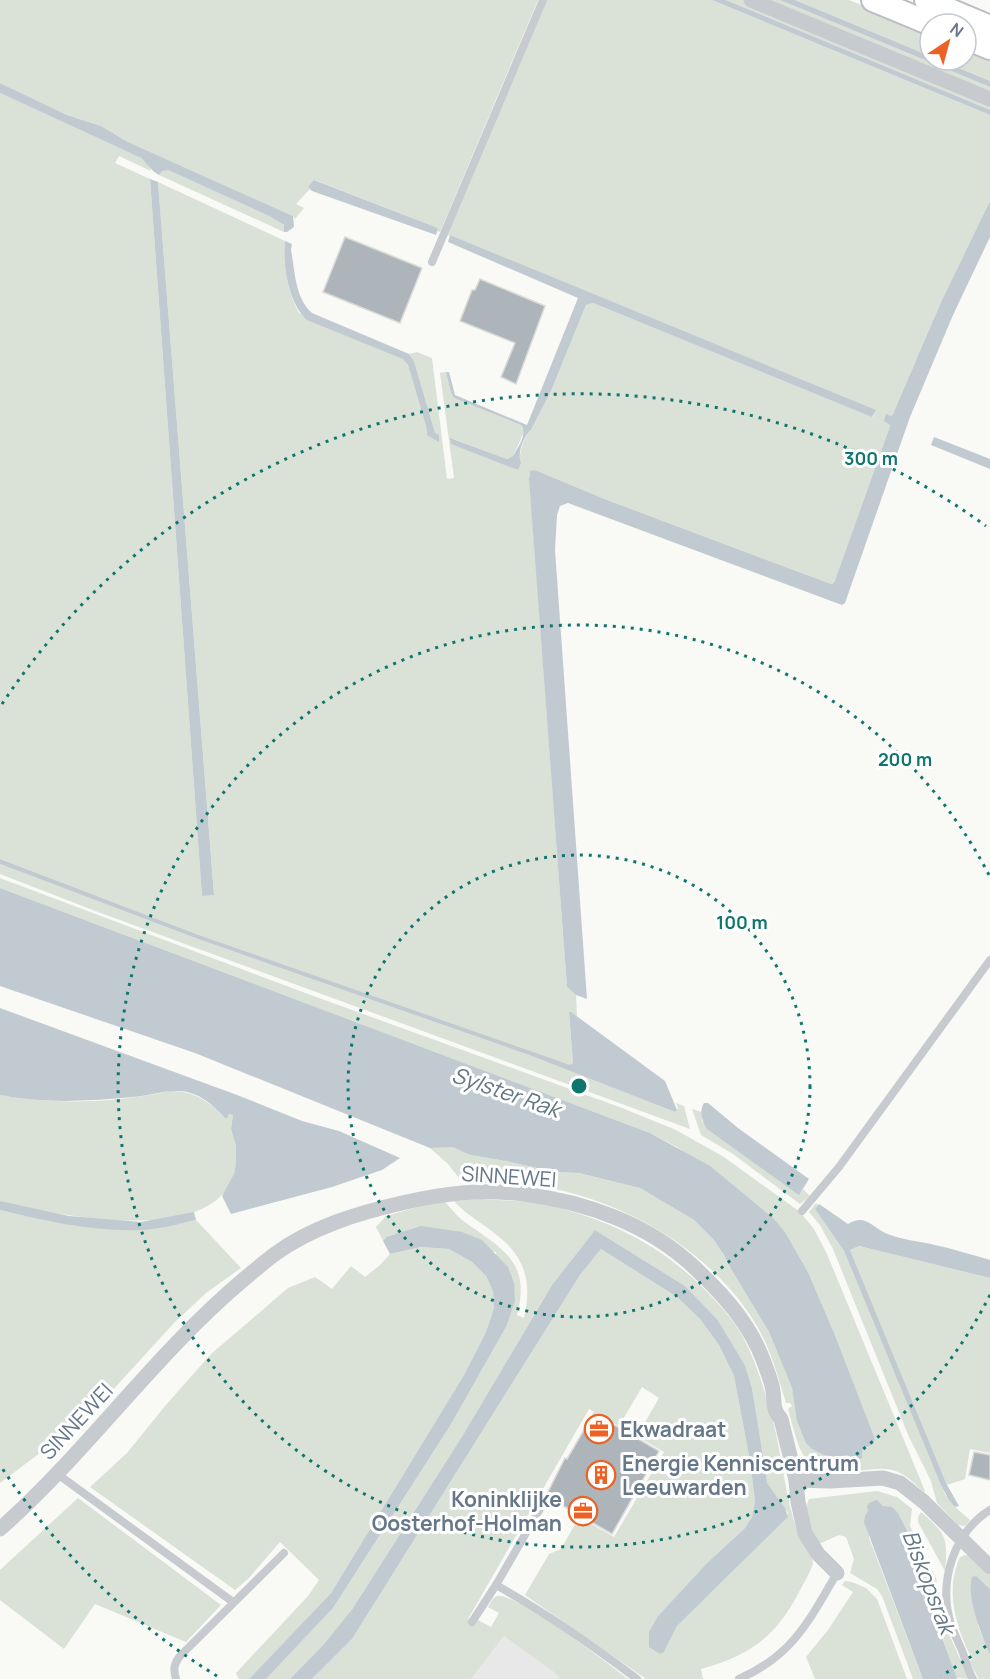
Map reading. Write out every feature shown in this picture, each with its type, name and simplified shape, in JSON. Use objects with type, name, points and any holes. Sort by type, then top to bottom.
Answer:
[{"type":"main road","points":[[873,0],[918,19]]},
{"type":"main road","points":[[926,0],[990,27]]},
{"type":"street","points":[[751,0],[990,99]]},
{"type":"street","name":"SINNEWEI","points":[[0,1529],[56,1473],[176,1341],[276,1253],[324,1226],[373,1209],[445,1193],[477,1191],[543,1196],[599,1210],[630,1223],[693,1265],[733,1306],[750,1331],[764,1361],[773,1391],[772,1402],[775,1412],[781,1419],[796,1480],[805,1533],[818,1554],[837,1573]]},
{"type":"street","points":[[796,1480],[892,1480],[900,1483],[990,1567]]},
{"type":"lane","points":[[432,262],[543,0]]},
{"type":"lane","points":[[802,1210],[839,1167],[990,960]]},
{"type":"lane","points":[[56,1473],[233,1602]]},
{"type":"lane","points":[[472,1622],[541,1507]]},
{"type":"lane","points":[[973,1679],[952,1629],[947,1606],[950,1566],[955,1548],[961,1539],[973,1523],[990,1510]]},
{"type":"lane","points":[[176,1679],[173,1671],[174,1663],[284,1553]]},
{"type":"lane","points":[[740,1679],[766,1665],[784,1652],[797,1638],[837,1573]]},
{"type":"lane","points":[[496,1585],[572,1631],[637,1679]]},
{"type":"shaded area","points":[[0,0],[538,0],[440,232],[437,231],[438,228],[315,180],[296,204],[304,208],[295,219],[293,216],[128,142],[101,126],[67,115],[0,83]]},
{"type":"shaded area","points":[[547,0],[712,0],[990,115],[990,201],[941,302],[893,414],[887,415],[889,429],[834,583],[831,584],[607,500],[535,470],[529,474],[567,987],[576,995],[577,1016],[569,1013],[573,1063],[570,1066],[199,935],[0,859],[0,93],[141,158],[148,163],[151,171],[119,156],[115,163],[150,179],[202,896],[214,894],[158,182],[285,241],[284,259],[287,278],[299,313],[404,359],[408,365],[427,435],[439,441],[414,361],[409,354],[417,352],[432,358],[447,479],[454,478],[440,373],[446,372],[454,398],[521,425],[524,432],[513,456],[507,459],[451,438],[518,470],[525,438],[551,391],[586,305],[593,303],[873,417],[875,410],[450,235],[447,236]]},
{"type":"shaded area","points":[[726,0],[743,0],[990,104],[990,110]]},
{"type":"shaded area","points":[[761,0],[780,0],[918,57],[918,64]]},
{"type":"shaded area","points":[[795,0],[849,0],[918,28],[918,51]]},
{"type":"shaded area","points":[[978,53],[990,58],[990,81],[968,72],[978,72]]},
{"type":"shaded area","points":[[936,72],[954,72],[990,87],[990,94]]},
{"type":"shaded area","points":[[162,170],[168,170],[269,216],[284,225],[284,232],[159,175]]},
{"type":"shaded area","points":[[0,864],[198,939],[529,1055],[675,1112],[678,1108],[676,1103],[684,1106],[690,1129],[98,912],[0,874]]},
{"type":"shaded area","points":[[0,878],[308,994],[622,1108],[676,1130],[724,1157],[800,1212],[814,1229],[827,1254],[925,1491],[905,1476],[890,1469],[830,1470],[818,1468],[809,1462],[803,1454],[793,1428],[788,1409],[792,1406],[786,1403],[770,1354],[757,1326],[739,1300],[693,1254],[637,1218],[576,1194],[525,1184],[463,1183],[448,1164],[430,1148],[445,1147],[384,1108],[470,1155],[555,1172],[579,1173],[640,1188],[694,1220],[713,1239],[724,1255],[769,1332],[792,1388],[795,1403],[837,1457],[868,1448],[832,1328],[808,1272],[785,1232],[755,1203],[677,1147],[650,1133],[0,888]]},
{"type":"shaded area","points":[[170,1091],[194,1095],[225,1118],[229,1114],[233,1115],[231,1131],[236,1141],[236,1165],[234,1174],[220,1197],[196,1211],[165,1219],[129,1220],[56,1213],[0,1201],[0,1095],[41,1100],[85,1101],[129,1098]]},
{"type":"shaded area","points":[[692,1109],[702,1112],[702,1121],[799,1194],[803,1189],[810,1196],[800,1204],[733,1154],[701,1135]]},
{"type":"shaded area","points":[[480,1199],[543,1204],[590,1217],[633,1236],[654,1248],[692,1277],[728,1314],[747,1346],[762,1382],[774,1424],[794,1521],[813,1564],[789,1609],[770,1634],[733,1658],[701,1669],[703,1679],[646,1679],[525,1595],[549,1554],[561,1549],[579,1517],[614,1537],[664,1452],[637,1436],[659,1398],[642,1387],[619,1426],[589,1409],[468,1619],[475,1624],[478,1620],[491,1627],[499,1613],[488,1607],[497,1596],[507,1598],[523,1605],[563,1631],[628,1679],[557,1679],[559,1676],[504,1636],[471,1679],[312,1679],[352,1639],[580,1275],[601,1249],[677,1297],[700,1319],[719,1345],[734,1376],[750,1461],[755,1501],[752,1517],[745,1528],[707,1563],[658,1616],[664,1652],[677,1626],[785,1520],[788,1513],[767,1483],[764,1473],[752,1388],[745,1365],[717,1319],[685,1286],[595,1230],[552,1285],[463,1435],[353,1608],[324,1644],[290,1679],[266,1679],[333,1608],[450,1426],[506,1327],[496,1252],[395,1234],[386,1237],[383,1241],[376,1227],[386,1216],[443,1200],[462,1220],[509,1257],[520,1281],[521,1296],[517,1315],[524,1318],[527,1283],[521,1263],[507,1244],[454,1201]]},
{"type":"shaded area","points":[[816,1203],[818,1205],[815,1209],[844,1251],[945,1494],[955,1507],[970,1520],[965,1526],[958,1525],[937,1503],[931,1481],[909,1437],[833,1249],[820,1225],[809,1212]]},
{"type":"shaded area","points":[[0,1210],[48,1221],[98,1227],[147,1227],[196,1220],[241,1268],[206,1293],[173,1324],[89,1416],[0,1483]]},
{"type":"shaded area","points":[[859,1246],[990,1278],[990,1453],[970,1449],[965,1479],[947,1485],[850,1250]]},
{"type":"shaded area","points":[[421,1247],[449,1249],[472,1262],[486,1276],[493,1291],[494,1308],[486,1332],[464,1375],[331,1593],[249,1679],[239,1679],[236,1673],[308,1596],[319,1580],[280,1542],[248,1579],[235,1590],[90,1487],[127,1453],[211,1354],[288,1288],[315,1277],[332,1289],[351,1266],[365,1277],[390,1254]]},
{"type":"shaded area","points":[[877,1491],[897,1497],[912,1509],[910,1526],[936,1578],[944,1623],[969,1679],[956,1678],[908,1533],[868,1511],[869,1538],[923,1679],[913,1679],[882,1596],[877,1589],[850,1573],[854,1559],[846,1537],[839,1535],[819,1544],[813,1534],[806,1510],[809,1499]]},
{"type":"shaded area","points":[[78,1498],[221,1605],[186,1642],[95,1604],[64,1649],[0,1600],[0,1570]]},
{"type":"shaded area","points":[[921,1512],[944,1537],[945,1571],[918,1522]]},
{"type":"shaded area","points":[[970,1556],[990,1575],[990,1589],[978,1578],[978,1626],[990,1655],[990,1679],[979,1679],[969,1662],[972,1659],[954,1610],[955,1570],[960,1557]]},
{"type":"shaded area","points":[[845,1581],[866,1588],[877,1599],[907,1679],[815,1679],[806,1657],[828,1630],[853,1592],[842,1585]]},
{"type":"shaded area","points":[[504,1636],[559,1676],[557,1679],[471,1679]]},
{"type":"water","points":[[712,0],[726,0],[990,110],[990,115]]},
{"type":"water","points":[[780,0],[795,0],[918,51],[918,57]]},
{"type":"water","points":[[954,72],[968,72],[990,81],[990,87]]},
{"type":"water","points":[[0,83],[67,115],[101,126],[128,142],[293,216],[294,227],[284,232],[284,225],[269,216],[168,170],[162,171],[159,175],[141,158],[0,93]]},
{"type":"water","points":[[150,179],[158,182],[214,895],[202,896]]},
{"type":"water","points":[[314,180],[438,228],[436,235],[312,191],[308,187]]},
{"type":"water","points":[[990,201],[990,237],[953,315],[910,417],[845,603],[842,605],[568,503],[560,506],[557,515],[555,550],[587,999],[576,995],[567,987],[530,471],[535,470],[607,500],[831,584],[834,583],[889,429],[890,425],[884,421],[886,414],[891,416],[893,414],[941,302]]},
{"type":"water","points":[[450,235],[876,410],[872,417],[593,303],[586,305],[551,391],[523,441],[518,470],[451,444],[450,438],[507,459],[513,456],[523,436],[521,425],[454,398],[446,372],[449,372],[455,395],[527,425],[578,298],[448,242]]},
{"type":"water","points":[[285,241],[292,244],[291,250],[299,292],[306,307],[312,313],[409,354],[414,361],[435,433],[439,435],[439,442],[427,435],[408,365],[403,359],[307,320],[301,313],[288,284]]},
{"type":"water","points":[[934,437],[990,459],[990,469],[931,445]]},
{"type":"water","points":[[0,859],[199,935],[570,1065],[573,1063],[569,1012],[571,1012],[665,1081],[677,1110],[675,1112],[529,1055],[198,939],[0,864]]},
{"type":"water","name":"Sylster Rak","points":[[0,888],[650,1133],[710,1166],[773,1218],[785,1232],[808,1272],[832,1328],[875,1439],[873,1444],[862,1450],[862,1458],[852,1462],[847,1455],[837,1457],[824,1455],[806,1443],[797,1421],[792,1388],[769,1332],[724,1255],[713,1239],[694,1220],[640,1188],[579,1173],[555,1172],[470,1155],[453,1147],[430,1148],[195,1053],[0,986]]},
{"type":"water","points":[[0,1008],[302,1121],[339,1131],[400,1158],[382,1170],[332,1187],[231,1214],[222,1196],[234,1174],[236,1163],[236,1145],[231,1129],[233,1115],[229,1114],[225,1118],[205,1100],[179,1091],[100,1100],[66,1101],[33,1100],[0,1095]]},
{"type":"water","points":[[704,1103],[708,1103],[738,1128],[809,1179],[799,1195],[707,1129],[702,1116]]},
{"type":"water","points":[[0,1201],[69,1216],[141,1222],[194,1212],[196,1220],[149,1229],[107,1229],[52,1222],[0,1210]]},
{"type":"water","points":[[819,1204],[848,1224],[863,1220],[891,1235],[990,1260],[990,1278],[859,1246],[850,1250],[947,1485],[959,1506],[955,1507],[949,1500],[941,1485],[844,1251],[815,1209]]},
{"type":"water","points":[[421,1226],[462,1232],[482,1240],[508,1267],[514,1283],[515,1301],[506,1327],[450,1426],[333,1608],[266,1679],[249,1679],[331,1593],[464,1375],[486,1332],[494,1308],[493,1291],[486,1276],[472,1262],[449,1249],[421,1247],[390,1254],[383,1241],[386,1237]]},
{"type":"water","points":[[595,1230],[685,1286],[717,1319],[745,1365],[752,1388],[767,1483],[785,1508],[788,1517],[677,1626],[664,1652],[660,1654],[649,1647],[649,1632],[658,1616],[707,1563],[745,1528],[752,1517],[755,1501],[734,1376],[719,1345],[700,1319],[677,1297],[601,1249],[580,1275],[352,1639],[312,1679],[290,1679],[324,1644],[353,1608],[463,1435],[552,1285]]},
{"type":"water","points":[[877,1500],[883,1506],[892,1507],[898,1513],[908,1533],[919,1559],[938,1626],[957,1679],[923,1679],[864,1522],[868,1511],[867,1506]]},
{"type":"water","points":[[976,1576],[990,1589],[990,1655],[979,1627],[971,1595],[972,1577]]},
{"type":"building","points":[[345,237],[422,268],[400,323],[323,292]]},
{"type":"building","points":[[480,279],[545,306],[516,384],[501,377],[515,343],[460,321],[472,290],[475,290]]},
{"type":"building","name":"Energie Kenniscentrum Leeuwarden","points":[[594,1413],[659,1451],[612,1534],[546,1496],[565,1458],[567,1459]]},
{"type":"building","points":[[974,1452],[990,1455],[990,1480],[969,1475]]},
{"type":"place","name":"Ekwadraat","points":[[599,1429]]},
{"type":"place","name":"Energie Kenniscentrum Leeuwarden","points":[[601,1475]]},
{"type":"place","name":"Koninklijke Oosterhof-Holman","points":[[583,1511]]},
{"type":"water label","name":"Biskopsrak","points":[[929,1582]]}]
